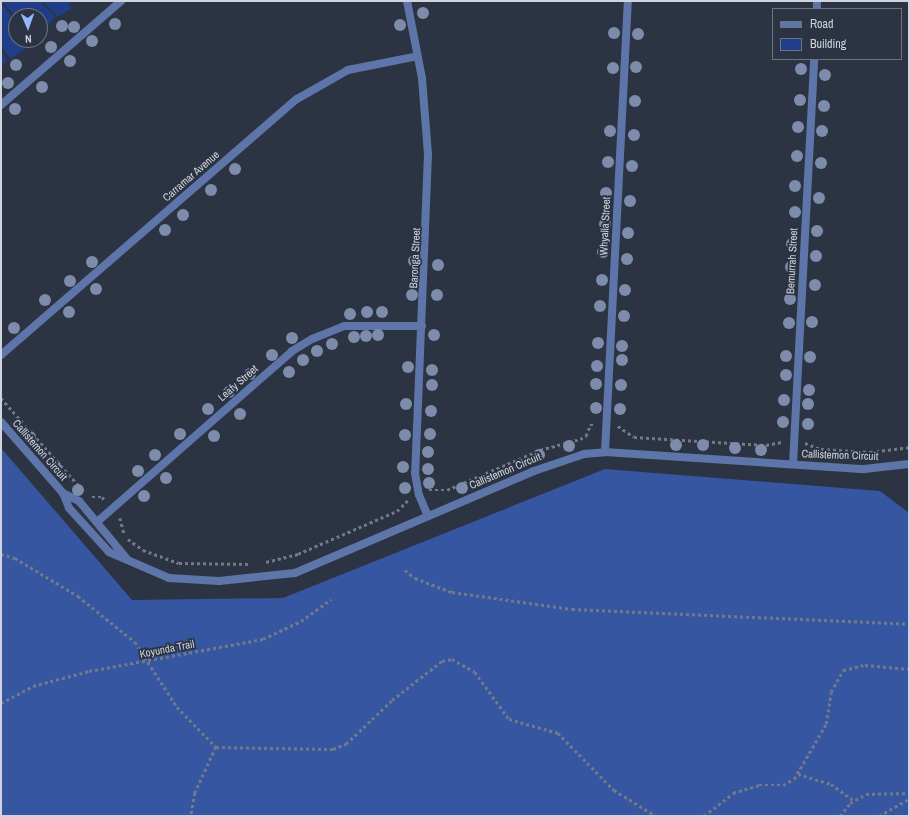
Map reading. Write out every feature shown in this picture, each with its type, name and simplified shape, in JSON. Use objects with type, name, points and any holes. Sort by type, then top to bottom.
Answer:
[{"type":"street","points":[[1,105],[121,1]]},
{"type":"street","name":"Baronga Street","points":[[407,1],[418,56],[429,176],[415,473],[419,495],[428,516]]},
{"type":"street","name":"Whyalla Street","points":[[605,452],[628,1]]},
{"type":"street","name":"Carramar Avenue","points":[[1,355],[297,99],[348,70],[418,56]]},
{"type":"street","name":"Bemurrah Street","points":[[793,464],[814,60]]},
{"type":"street","name":"Leafy Street","points":[[97,522],[306,343],[345,326],[422,326]]},
{"type":"street","name":"Callistemon Circuit","points":[[1,422],[63,493],[69,508],[109,552],[169,578],[219,581],[271,578],[323,562],[558,461],[605,452],[864,468],[909,464]]},
{"type":"street","name":"Callistemon Circuit","points":[[63,493],[79,502],[127,560]]},
{"type":"path","points":[[1,398],[87,494],[106,501]]},
{"type":"path","points":[[430,490],[447,490],[540,450],[580,439],[586,436],[590,425],[596,425]]},
{"type":"path","points":[[617,426],[634,437],[771,446],[782,442]]},
{"type":"path","points":[[805,443],[821,449],[870,452],[909,447]]},
{"type":"path","points":[[119,516],[126,537],[160,557],[193,564],[251,564],[298,554],[397,511],[409,499]]},
{"type":"path","points":[[1,554],[15,558],[78,596],[135,642],[176,707],[216,747],[333,749],[346,744],[392,700],[442,661],[452,659],[475,672],[509,719],[558,733],[614,790],[656,816]]},
{"type":"path","points":[[405,570],[415,578],[452,592],[572,609],[909,624]]},
{"type":"path","name":"Koyunda Trail","points":[[1,703],[18,692],[52,680],[263,638],[301,621],[331,599]]},
{"type":"path","points":[[704,816],[733,793],[759,785],[783,785],[798,774],[826,724],[831,692],[843,670],[865,665],[909,669]]},
{"type":"path","points":[[191,816],[195,793],[216,747]]},
{"type":"path","points":[[798,774],[830,784],[853,800]]},
{"type":"path","points":[[840,816],[853,800],[883,791],[909,793]]},
{"type":"path","points":[[879,816],[909,799]]},
{"type":"shaded area","points":[[1,448],[132,600],[283,598],[605,469],[880,491],[909,513],[909,816],[1,816]]},
{"type":"building","points":[[2,1],[40,1],[47,8],[8,8]]},
{"type":"building","points":[[42,1],[73,1],[69,5],[72,8],[58,17]]},
{"type":"building","points":[[1,3],[8,11],[8,48],[25,49],[11,59],[1,47]]},
{"type":"building","points":[[48,10],[55,17],[48,25]]},
{"type":"building","points":[[1,52],[7,59],[1,68]]}]
